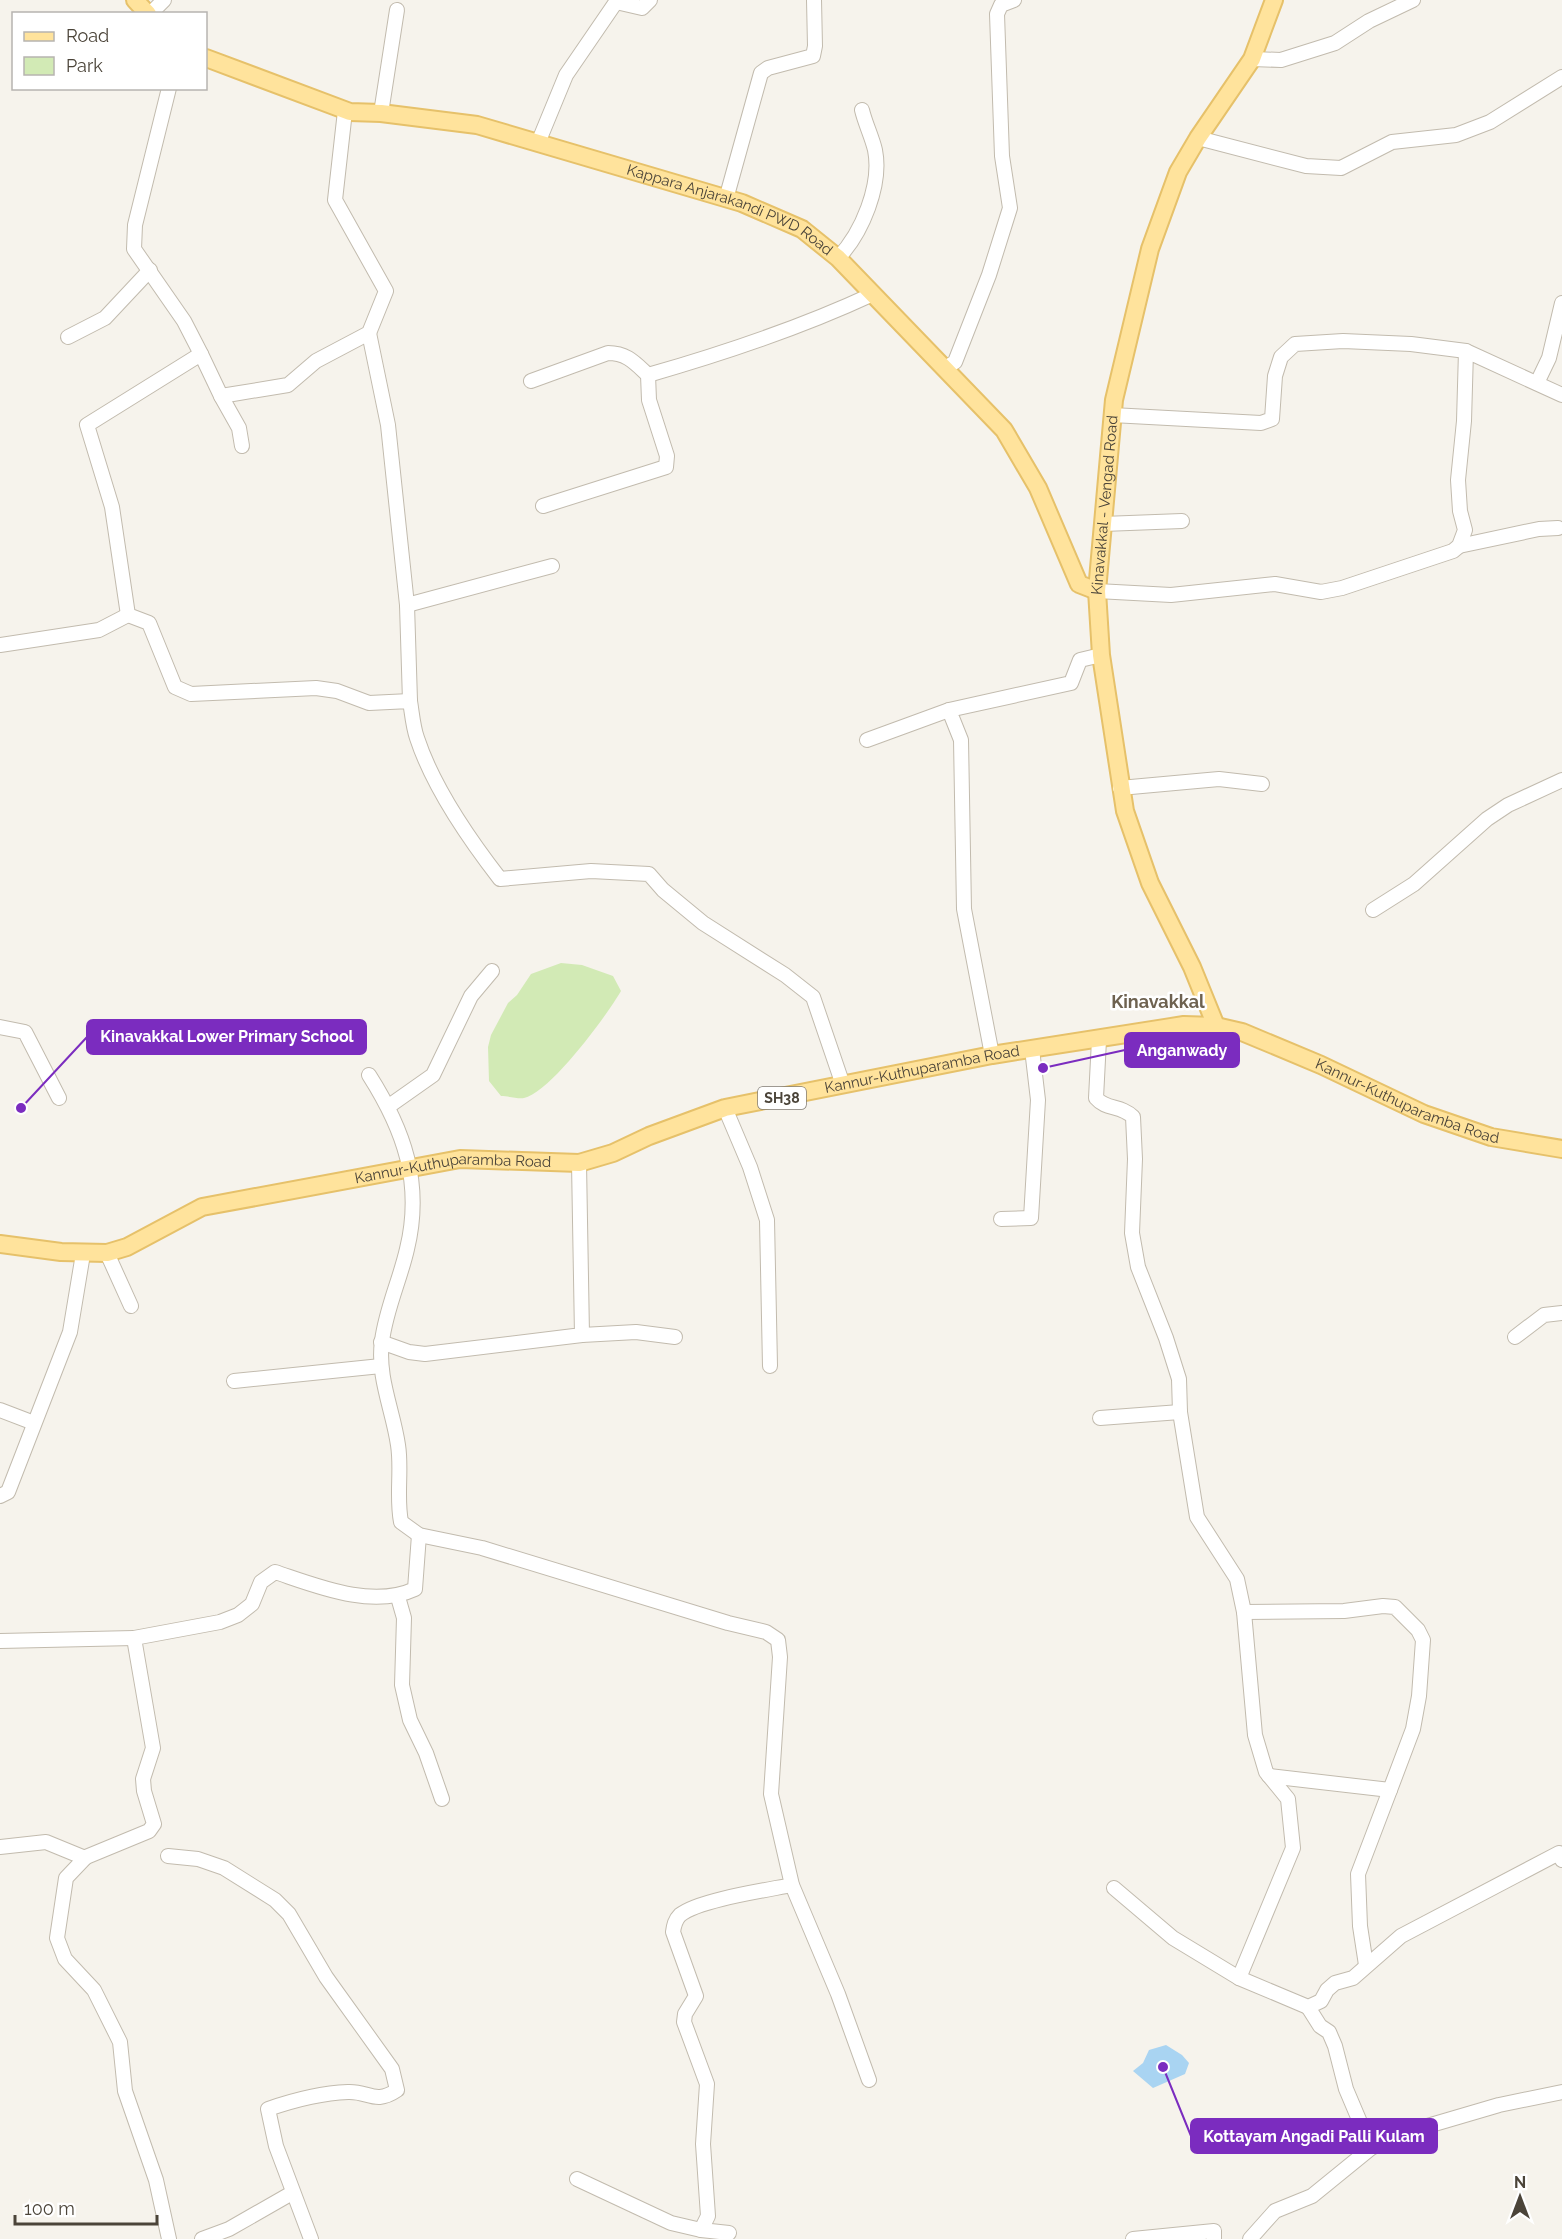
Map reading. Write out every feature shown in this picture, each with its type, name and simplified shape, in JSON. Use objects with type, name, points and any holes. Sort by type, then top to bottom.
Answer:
[{"type":"main road","points":[[135,0],[147,12]]},
{"type":"main road","name":"Kinavakkal - Vengad Road","points":[[1216,1026],[1192,967],[1150,883],[1125,811],[1101,655],[1096,591],[1113,400],[1150,249],[1178,172],[1198,138],[1252,59],[1274,0]]},
{"type":"main road","name":"Kappara Anjarakandi PWD Road","points":[[207,58],[345,111],[381,113],[477,125],[726,199],[774,215],[802,229],[838,258],[1004,430],[1038,488],[1079,584],[1096,591]]},
{"type":"main road","name":"Kannur-Kuthuparamba Road","points":[[0,1244],[83,1254],[107,1253],[127,1247],[202,1207],[460,1159],[579,1163],[613,1153],[649,1136],[725,1108],[992,1055],[1185,1025],[1216,1026],[1242,1032],[1282,1048],[1424,1114],[1491,1137],[1562,1149]]},
{"type":"street","points":[[151,12],[164,0]]},
{"type":"street","points":[[538,143],[566,75],[616,1],[642,8],[650,0]]},
{"type":"street","points":[[726,199],[761,73],[768,68],[813,56],[815,46],[814,0]]},
{"type":"street","points":[[945,368],[955,362],[989,275],[1010,208],[1002,146],[997,14],[1001,5],[1014,0]]},
{"type":"street","points":[[1252,59],[1281,60],[1335,44],[1370,21],[1413,0]]},
{"type":"street","points":[[381,113],[397,10]]},
{"type":"street","points":[[1198,138],[1306,166],[1341,168],[1392,142],[1456,135],[1490,122],[1562,77]]},
{"type":"street","points":[[169,90],[135,225],[134,249],[184,321],[220,396],[239,428],[242,446]]},
{"type":"street","points":[[838,258],[853,242],[868,209],[872,187],[875,151],[862,110]]},
{"type":"street","points":[[345,111],[335,200],[386,291],[369,333],[388,425],[407,605],[410,701],[416,736],[424,758],[473,845],[500,879],[591,871],[649,874],[663,890],[704,923],[785,975],[813,997],[843,1085]]},
{"type":"street","points":[[68,337],[105,318],[150,270]]},
{"type":"street","points":[[648,375],[735,349],[829,315],[873,294]]},
{"type":"street","points":[[1537,383],[1549,358],[1562,303]]},
{"type":"street","points":[[220,396],[288,386],[316,361],[369,333]]},
{"type":"street","points":[[1112,415],[1261,423],[1272,419],[1281,357],[1295,344],[1343,341],[1411,344],[1466,351],[1562,395]]},
{"type":"street","points":[[1460,546],[1465,531],[1458,480],[1464,421],[1466,351]]},
{"type":"street","points":[[531,381],[608,353],[618,353],[630,358],[648,375],[649,400],[667,456],[666,467],[543,506]]},
{"type":"street","points":[[128,615],[112,507],[87,425],[201,354]]},
{"type":"street","points":[[1103,525],[1182,521]]},
{"type":"street","points":[[1096,591],[1171,595],[1275,584],[1321,592],[1342,588],[1453,551],[1460,546],[1539,529],[1558,528]]},
{"type":"street","points":[[407,605],[552,566]]},
{"type":"street","points":[[0,645],[99,630],[128,615],[148,623],[175,687],[191,694],[316,688],[337,691],[369,703],[410,701]]},
{"type":"street","points":[[867,740],[949,710],[1078,680],[1080,660],[1101,655]]},
{"type":"street","points":[[949,710],[961,740],[964,909],[992,1055]]},
{"type":"street","points":[[1120,788],[1220,779],[1262,783]]},
{"type":"street","points":[[1373,910],[1414,884],[1487,819],[1508,805],[1562,780]]},
{"type":"street","points":[[388,1106],[433,1075],[471,996],[492,971]]},
{"type":"street","points":[[0,1027],[25,1032],[59,1098]]},
{"type":"street","points":[[1099,1040],[1096,1098],[1101,1104],[1124,1109],[1133,1118],[1135,1159],[1132,1233],[1138,1267],[1166,1338],[1179,1379],[1180,1412],[1197,1517],[1237,1579],[1244,1612],[1255,1735],[1269,1776],[1288,1799],[1293,1848],[1239,1978]]},
{"type":"street","points":[[1001,1219],[1031,1218],[1038,1100],[1032,1049]]},
{"type":"street","points":[[369,1076],[388,1106],[411,1167],[412,1196],[408,1247],[387,1311],[381,1342],[381,1366],[399,1446],[398,1503],[401,1522],[418,1535],[494,1551],[728,1623],[766,1632],[778,1640],[780,1657],[771,1794],[792,1885],[838,1994],[869,2080]]},
{"type":"street","points":[[725,1108],[750,1167],[767,1220],[770,1366]]},
{"type":"street","points":[[579,1163],[582,1335]]},
{"type":"street","points":[[107,1253],[131,1306]]},
{"type":"street","points":[[0,1496],[8,1492],[70,1332],[83,1254]]},
{"type":"street","points":[[1515,1337],[1544,1315],[1562,1313]]},
{"type":"street","points":[[381,1342],[408,1352],[425,1354],[582,1335],[636,1332],[675,1337]]},
{"type":"street","points":[[234,1381],[381,1366]]},
{"type":"street","points":[[0,1410],[34,1423]]},
{"type":"street","points":[[1100,1418],[1180,1412]]},
{"type":"street","points":[[0,1641],[134,1638],[220,1622],[238,1615],[252,1604],[261,1582],[275,1572],[372,1597],[398,1597],[415,1589],[418,1535]]},
{"type":"street","points":[[398,1597],[404,1618],[402,1685],[410,1720],[426,1753],[442,1799]]},
{"type":"street","points":[[1244,1612],[1344,1611],[1383,1606],[1395,1607],[1418,1630],[1423,1640],[1419,1696],[1413,1729],[1358,1874],[1360,1926],[1366,1965]]},
{"type":"street","points":[[134,1638],[153,1748],[143,1779],[144,1791],[154,1824],[148,1831],[108,1845],[85,1858],[66,1878],[57,1938],[65,1959],[94,1990],[120,2042],[125,2091],[156,2180],[169,2239]]},
{"type":"street","points":[[1269,1776],[1390,1790]]},
{"type":"street","points":[[0,1846],[46,1842],[85,1858]]},
{"type":"street","points":[[1308,2007],[1321,2001],[1327,1990],[1335,1983],[1353,1978],[1401,1936],[1559,1853],[1562,1860]]},
{"type":"street","points":[[168,1856],[198,1859],[224,1868],[275,1900],[289,1914],[326,1977],[392,2069],[397,2090],[389,2096],[376,2098],[350,2091],[297,2099],[268,2109],[276,2146],[311,2239]]},
{"type":"street","points":[[701,2230],[708,2216],[703,2144],[707,2084],[684,2022],[685,2014],[696,1996],[673,1932],[675,1921],[682,1914],[698,1908],[738,1896],[792,1885]]},
{"type":"street","points":[[1114,1888],[1173,1938],[1239,1978],[1308,2007],[1320,2025],[1329,2032],[1346,2089],[1371,2148]]},
{"type":"street","points":[[1250,2239],[1275,2211],[1312,2196],[1371,2148],[1407,2132],[1499,2105],[1562,2092]]},
{"type":"street","points":[[577,2179],[670,2223],[729,2233]]},
{"type":"street","points":[[202,2239],[229,2229],[292,2193]]},
{"type":"street","points":[[1133,2239],[1214,2231],[1214,2239]]},
{"type":"green space","points":[[561,963],[582,965],[613,976],[621,991],[591,1034],[549,1082],[524,1098],[501,1096],[489,1081],[488,1047],[491,1035],[508,1003],[517,995],[531,974]]},
{"type":"water","points":[[1166,2045],[1182,2055],[1189,2063],[1185,2074],[1153,2088],[1133,2071],[1143,2063],[1149,2050]]},
{"type":"place","name":"Anganwady","points":[[1043,1068]]},
{"type":"place","name":"Kinavakkal Lower Primary School","points":[[21,1108]]},
{"type":"place","name":"Kottayam Angadi Palli Kulam","points":[[1163,2067]]},
{"type":"district","name":"Kinavakkal","points":[[1158,1001]]}]
